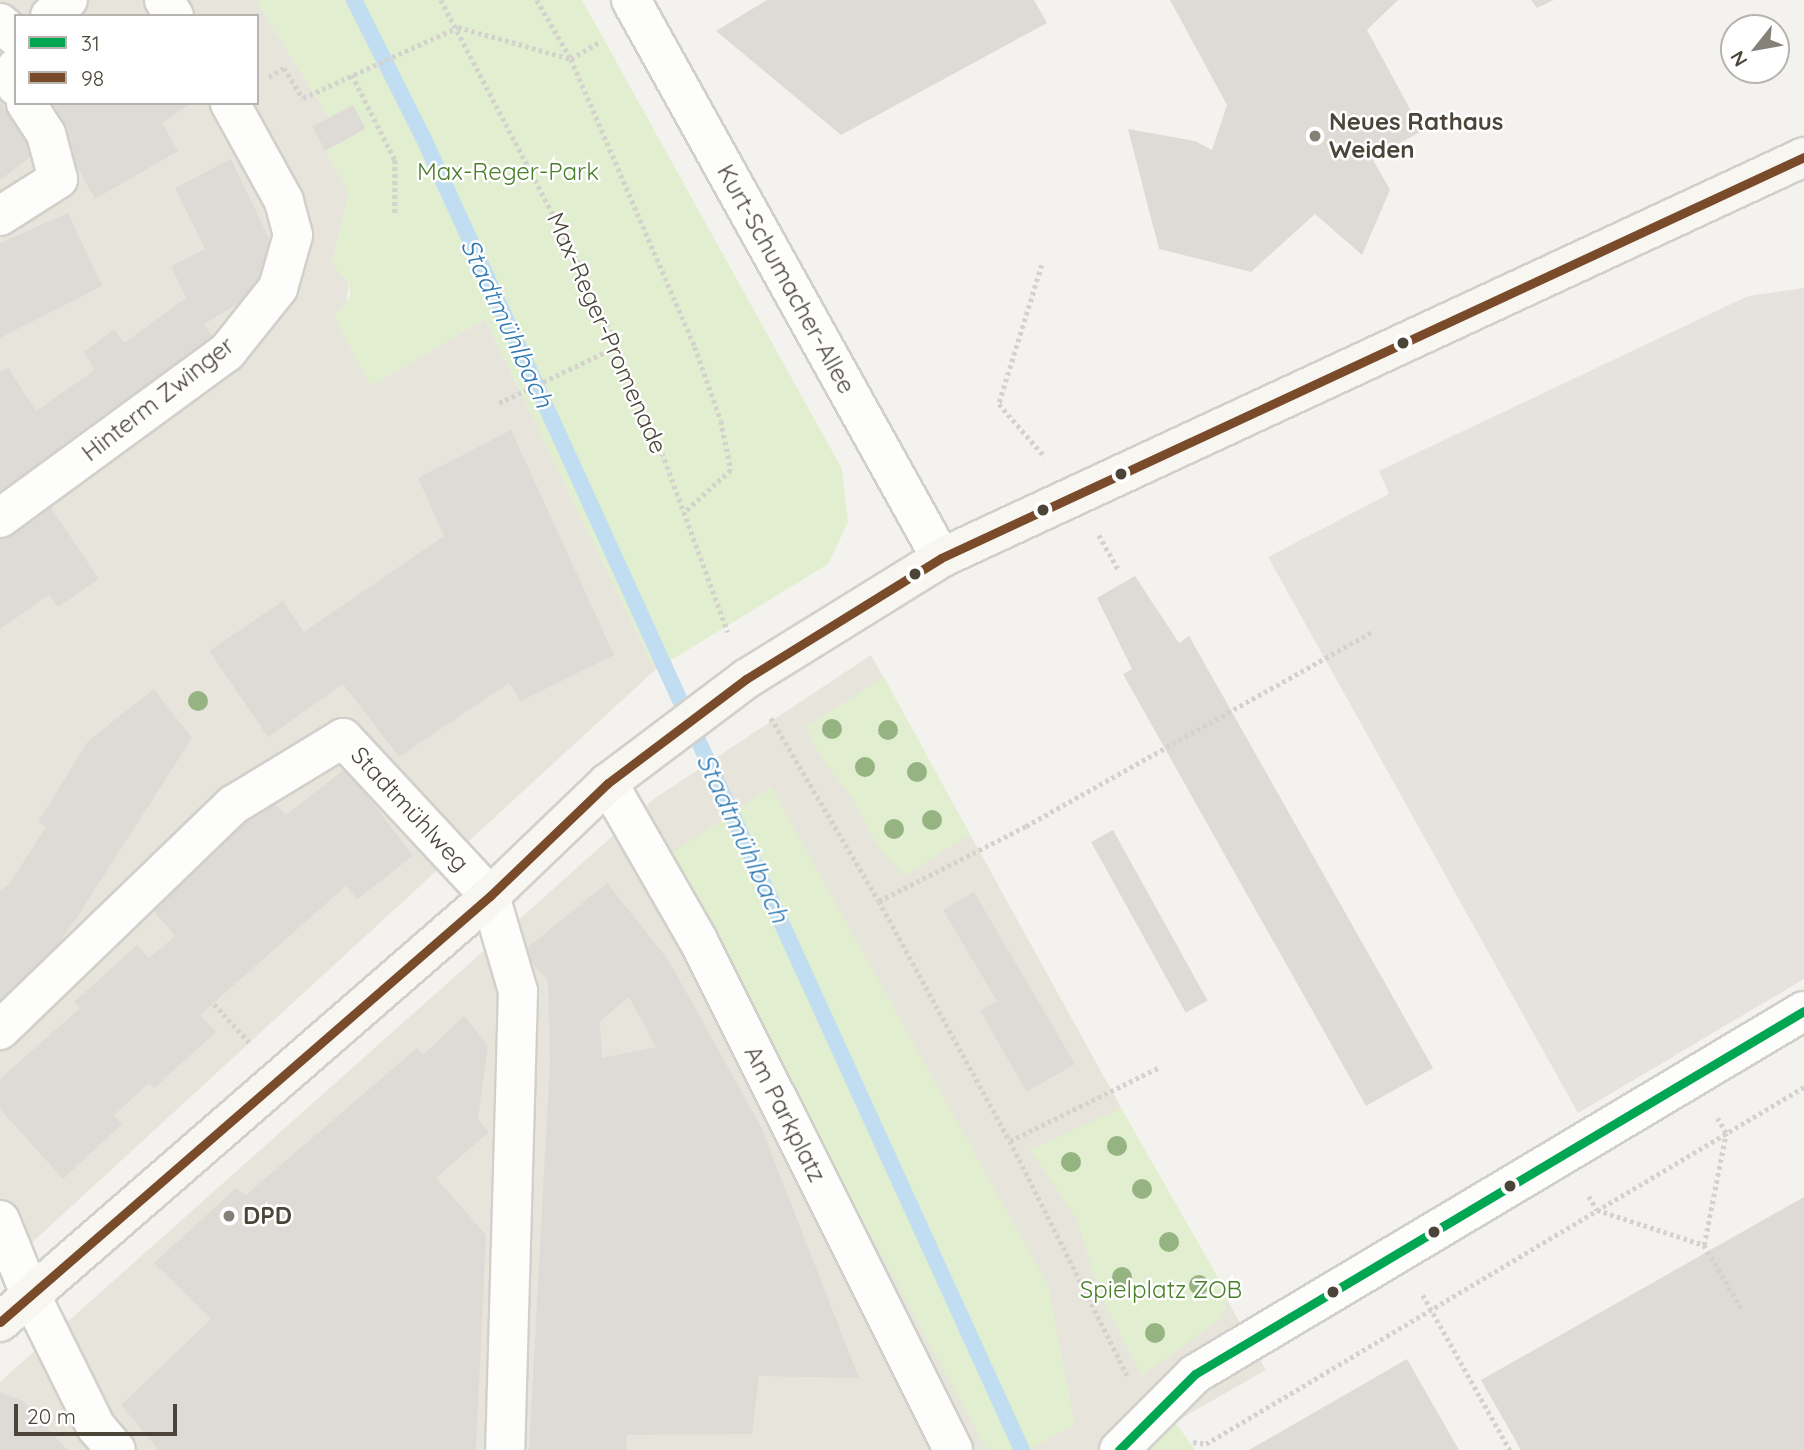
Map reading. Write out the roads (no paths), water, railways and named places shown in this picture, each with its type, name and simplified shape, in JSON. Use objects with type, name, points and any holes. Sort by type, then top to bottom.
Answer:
[{"type":"street","points":[[52,14],[68,0]]},
{"type":"street","name":"Kurt-Schumacher-Allee","points":[[636,9],[941,558]]},
{"type":"street","points":[[0,23],[14,35]]},
{"type":"street","points":[[0,216],[58,179],[46,134],[27,105]]},
{"type":"street","name":"Hinterm Zwinger","points":[[0,518],[227,352],[278,288],[293,235],[284,201],[231,105]]},
{"type":"street","points":[[0,1322],[490,896],[608,783],[658,741],[746,679],[941,558],[1804,157]]},
{"type":"street","name":"Stadtmühlweg","points":[[0,1030],[233,805],[343,738],[490,896],[518,991],[516,1198],[505,1450]]},
{"type":"street","name":"Am Parkplatz","points":[[608,783],[698,940],[953,1450]]},
{"type":"street","points":[[1127,1441],[1195,1374],[1804,1011]]},
{"type":"street","points":[[0,1220],[30,1294],[96,1427],[116,1450]]},
{"type":"waterway","name":"Stadtmühlbach","points":[[354,0],[423,137],[1022,1450]]},
{"type":"place","name":"Neues Rathaus Weiden","points":[[1315,136]]},
{"type":"place","name":"DPD","points":[[229,1216]]},
{"type":"park label","name":"Max-Reger-Park","points":[[508,172]]},
{"type":"park label","name":"Spielplatz ZOB","points":[[1161,1290]]}]
